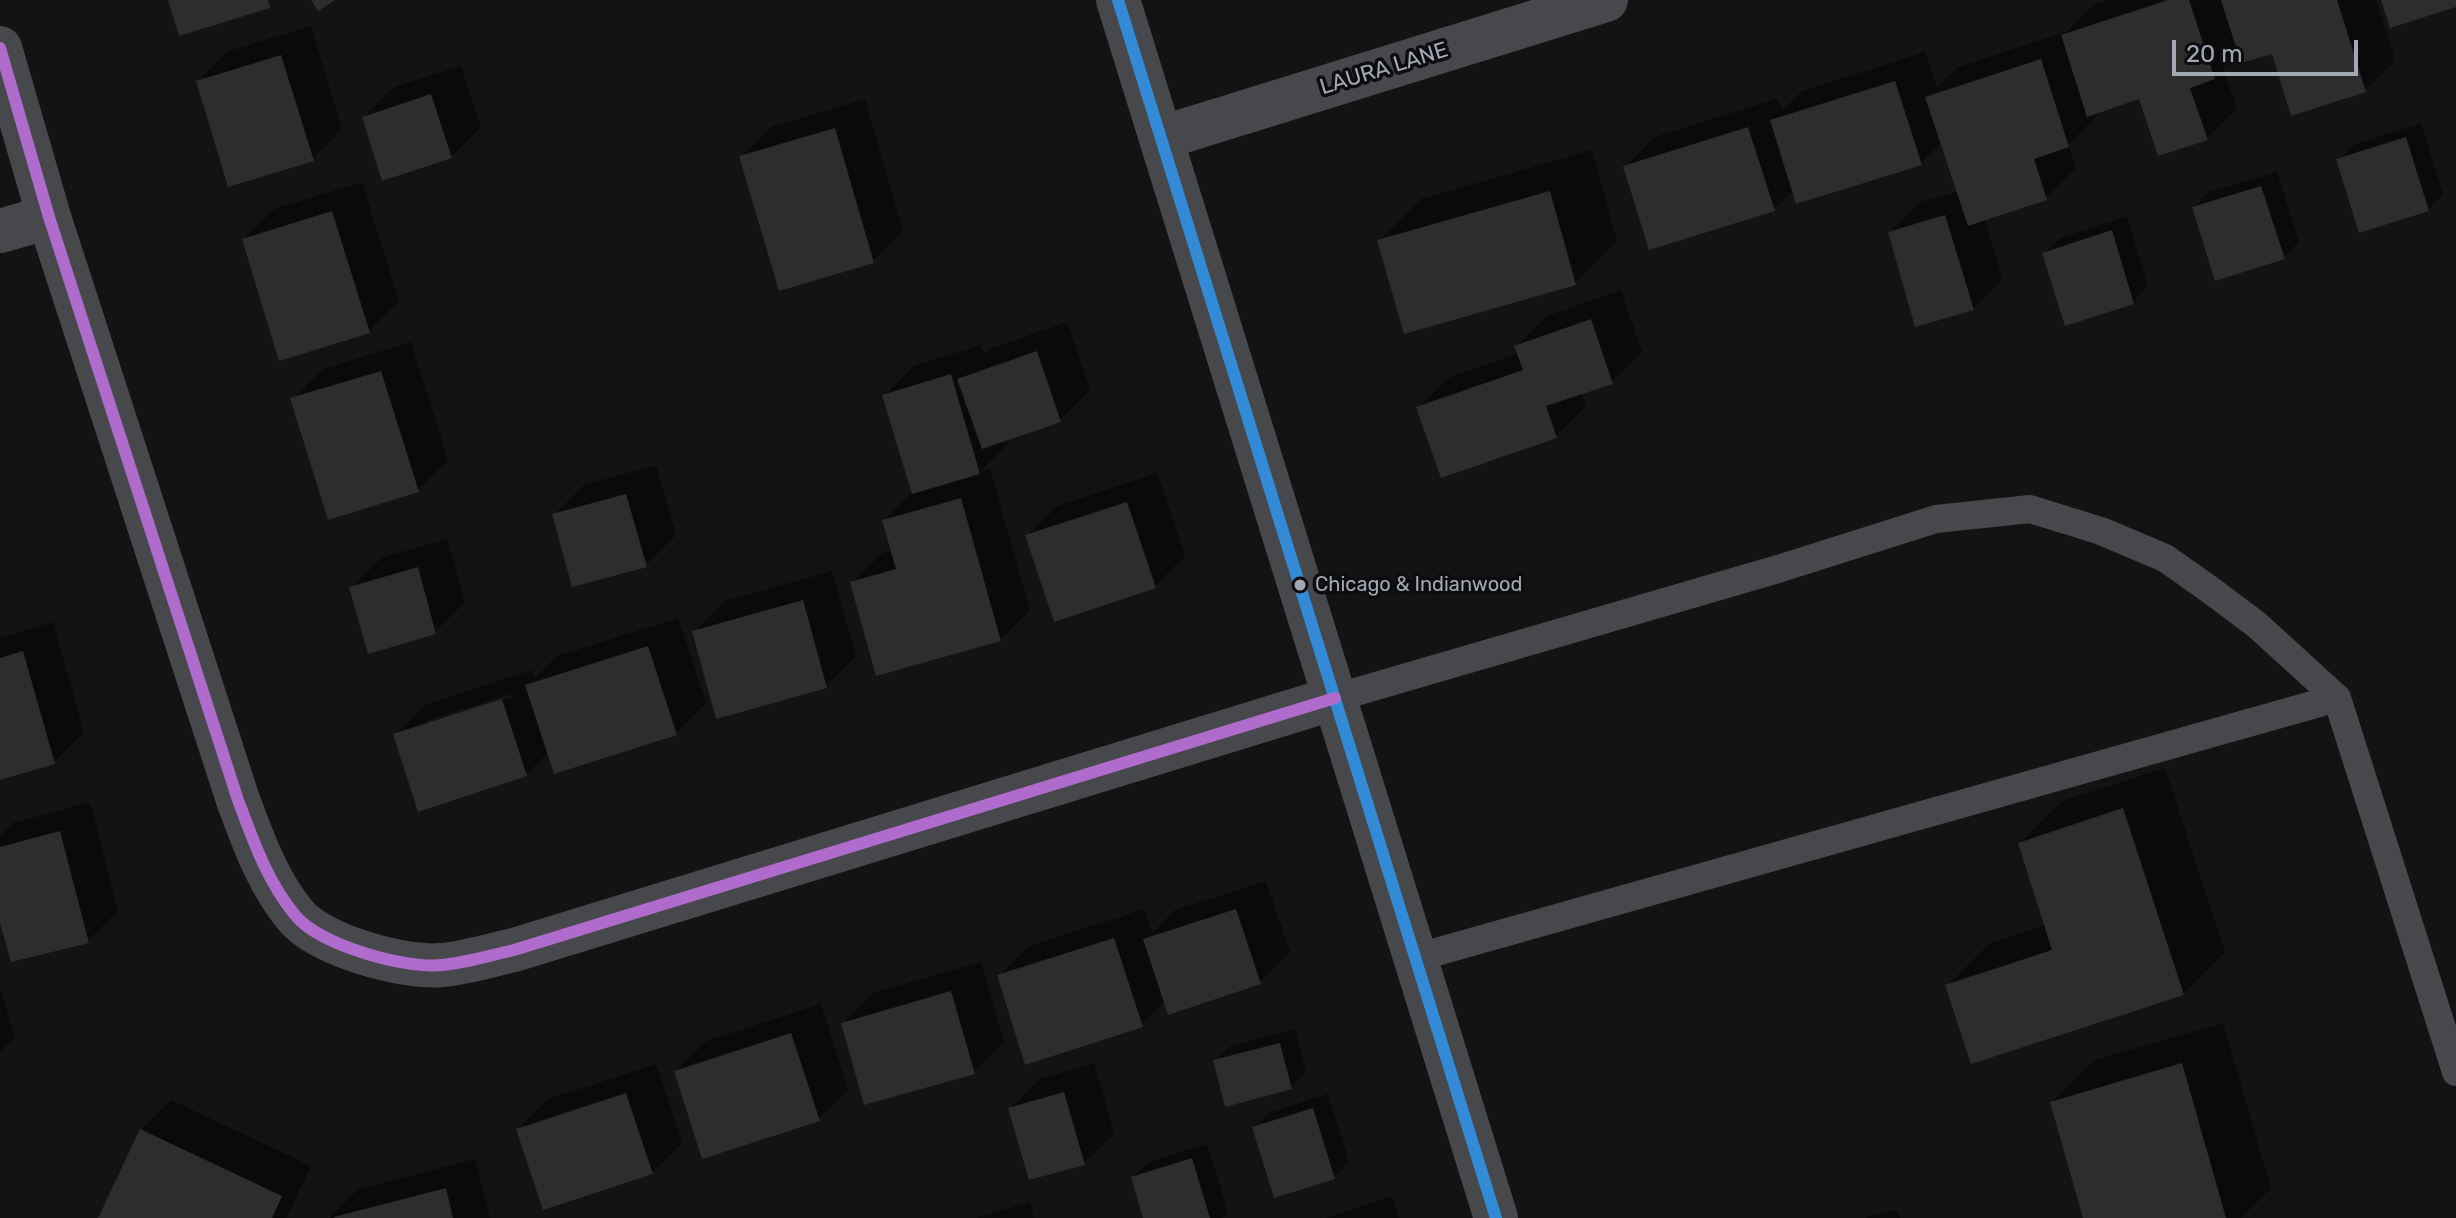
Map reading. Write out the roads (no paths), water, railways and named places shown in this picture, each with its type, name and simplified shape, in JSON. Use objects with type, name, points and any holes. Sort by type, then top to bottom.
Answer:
[{"type":"street","points":[[1118,0],[1496,1218]]},
{"type":"street","name":"LAURA LANE","points":[[1161,138],[1606,0]]},
{"type":"street","points":[[0,48],[49,217],[238,800],[264,869],[296,917],[335,944],[385,958],[440,965],[514,950],[1335,698]]},
{"type":"street","points":[[0,231],[49,217]]},
{"type":"lane","points":[[1335,698],[1763,574],[1936,519],[2030,509],[2101,531],[2165,558],[2257,625],[2337,698],[2456,1072]]},
{"type":"lane","points":[[1415,958],[2337,698]]},
{"type":"place","name":"Chicago & Indianwood","points":[[1300,585]]}]
